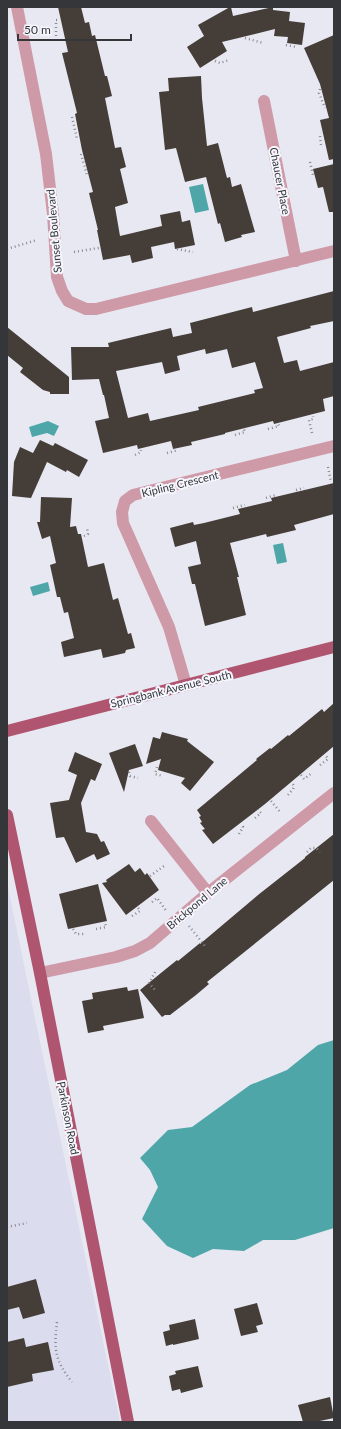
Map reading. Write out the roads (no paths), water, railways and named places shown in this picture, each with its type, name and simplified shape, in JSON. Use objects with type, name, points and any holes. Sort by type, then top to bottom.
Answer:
[{"type":"main road","name":"Springbank Avenue South","points":[[7,730],[334,647]]},
{"type":"main road","name":"Parkinson Road","points":[[7,815],[40,973],[128,1422]]},
{"type":"street","name":"Sunset Boulevard","points":[[17,7],[46,154],[53,214],[57,277],[62,292],[68,300],[86,309],[96,309],[334,251]]},
{"type":"street","name":"Chaucer Place","points":[[264,101],[296,261]]},
{"type":"street","name":"Kipling Crescent","points":[[186,685],[169,627],[123,523],[122,512],[125,501],[133,495],[334,446]]},
{"type":"street","name":"Brickpond Lane","points":[[40,973],[111,958],[135,951],[150,943],[208,893],[334,793]]},
{"type":"street","points":[[151,821],[208,893]]},
{"type":"water","points":[[203,184],[209,210],[195,213],[189,187]]},
{"type":"water","points":[[48,421],[59,426],[54,436],[47,433],[32,437],[29,427]]},
{"type":"water","points":[[283,543],[287,562],[277,564],[273,545]]},
{"type":"water","points":[[48,582],[50,591],[33,596],[30,587]]},
{"type":"water","points":[[334,1040],[334,1228],[295,1240],[263,1240],[244,1251],[213,1249],[193,1258],[167,1246],[142,1219],[158,1187],[150,1170],[140,1158],[168,1130],[192,1127],[250,1085],[287,1070],[318,1045]]}]
